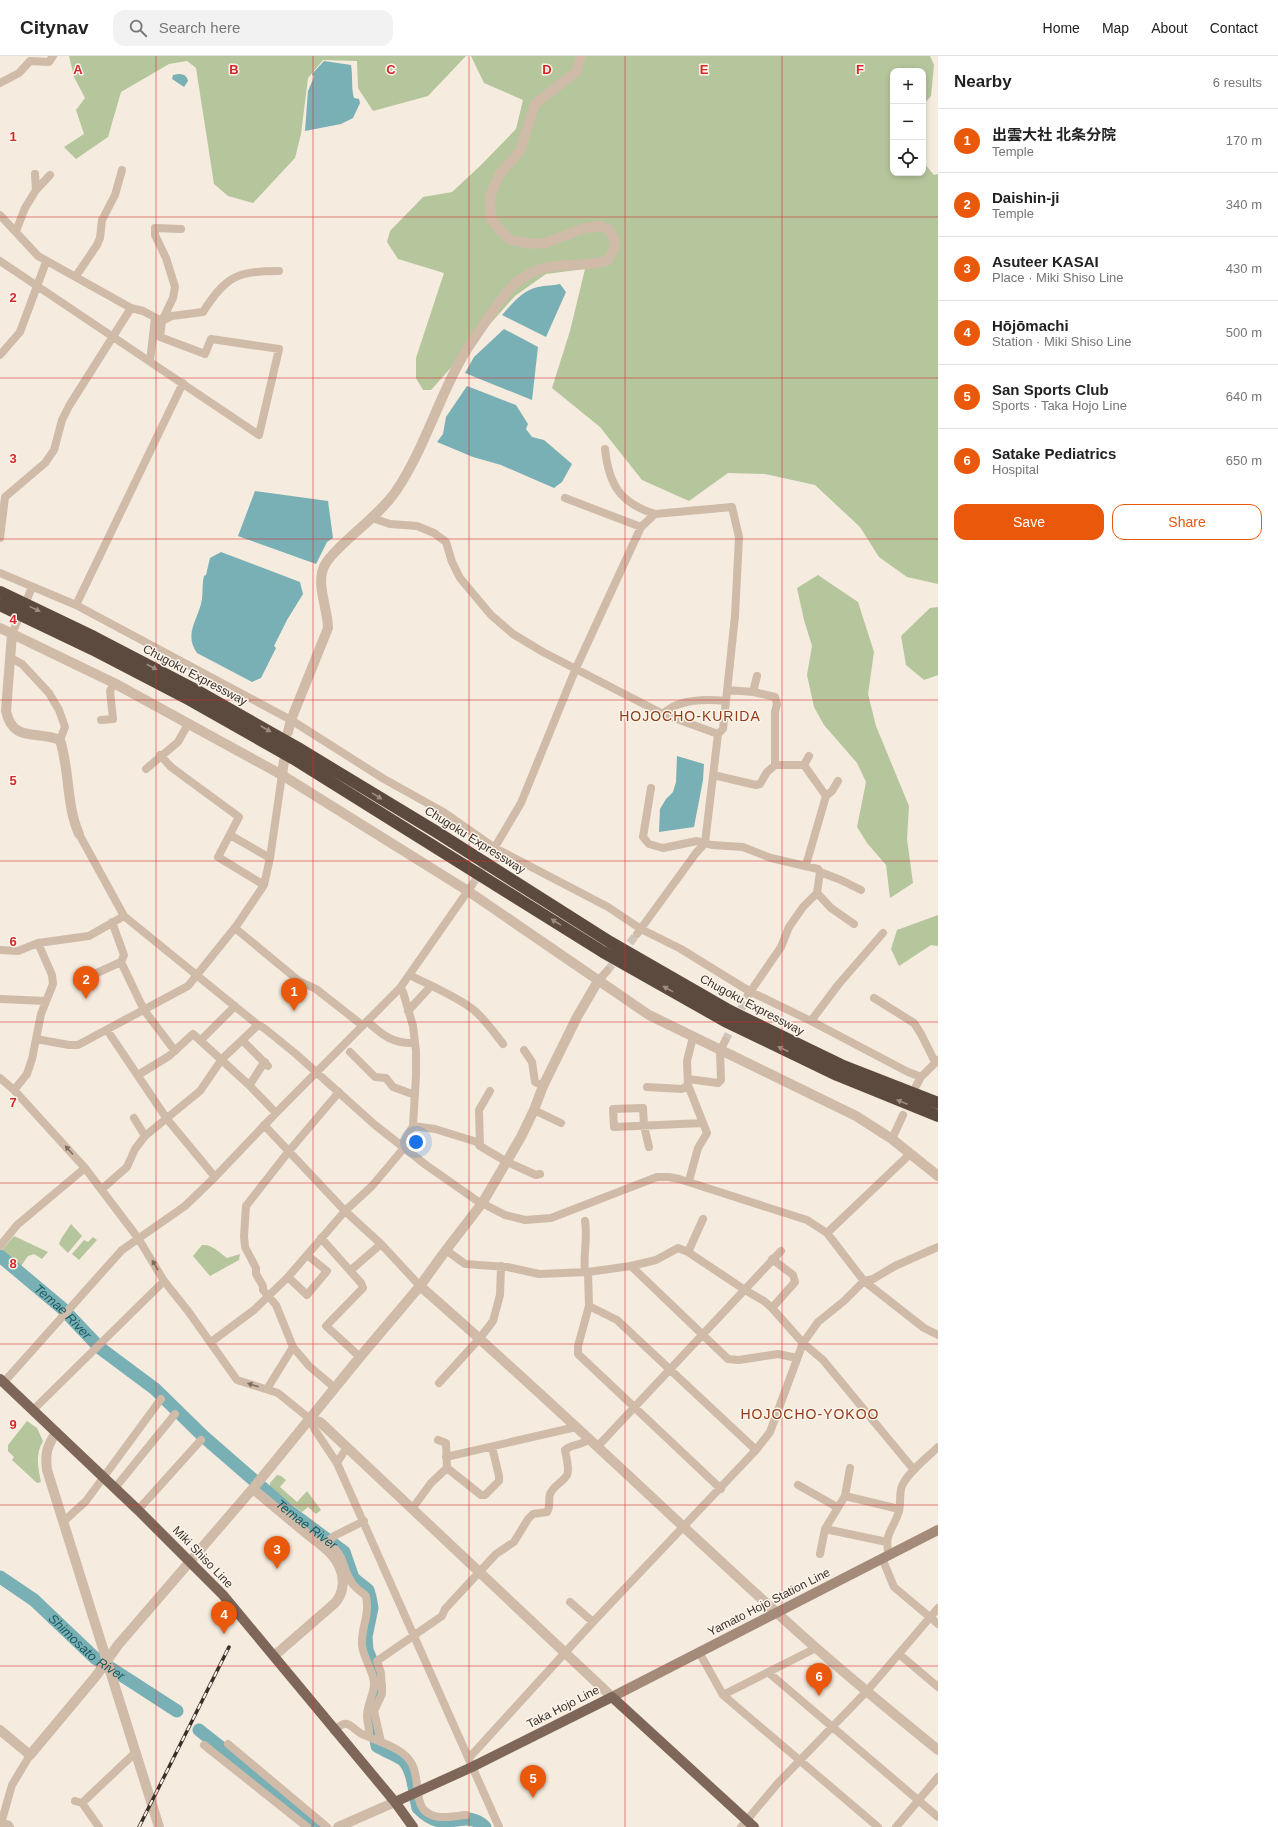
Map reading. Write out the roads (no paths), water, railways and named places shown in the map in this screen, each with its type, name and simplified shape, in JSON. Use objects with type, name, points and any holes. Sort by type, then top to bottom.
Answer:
[{"type":"highway","name":"Chugoku Expressway","points":[[0,592],[94,637],[194,689],[298,748],[435,831],[610,942],[730,1011],[841,1065],[938,1104]]},
{"type":"highway","name":"Chugoku Expressway","points":[[0,605],[127,667],[190,700],[294,759],[603,952],[725,1021],[837,1075],[938,1116]]},
{"type":"main road","name":"Miki Shiso Line","points":[[2,1381],[138,1510],[223,1595],[334,1731],[395,1802],[413,1827]]},
{"type":"main road","name":"Yamato Hojo Station Line","points":[[612,1697],[938,1530]]},
{"type":"main road","name":"Taka Hojo Line","points":[[395,1802],[470,1762],[612,1697],[747,1825]]},
{"type":"street","points":[[0,83],[19,73],[30,61],[49,62],[53,56]]},
{"type":"street","points":[[288,732],[291,720],[328,628],[328,616],[321,585],[322,573],[326,562],[350,537],[372,518],[396,492],[413,461],[460,360],[506,291],[529,273],[556,265],[597,264],[608,260],[615,247],[614,238],[608,229],[600,226],[585,228],[545,243],[532,244],[510,240],[491,219],[490,197],[499,175],[520,151],[534,104],[576,72],[581,56]]},
{"type":"street","points":[[76,276],[97,246],[100,238],[102,220],[115,195],[122,170]]},
{"type":"street","points":[[35,174],[36,190]]},
{"type":"street","points":[[16,231],[25,208],[36,190],[50,175]]},
{"type":"street","points":[[0,215],[38,256],[46,262],[76,276],[131,308],[143,311],[158,320],[172,316],[203,312],[216,291],[234,277],[256,271],[280,271]]},
{"type":"street","points":[[150,361],[158,320],[173,298],[174,287],[166,258],[155,235],[156,228],[181,229]]},
{"type":"street","points":[[0,261],[258,435],[279,349],[211,339],[205,354],[160,337],[158,320]]},
{"type":"street","points":[[0,355],[20,332],[46,262]]},
{"type":"street","points":[[0,538],[5,497],[45,463],[54,450],[62,420],[69,406],[131,308]]},
{"type":"street","points":[[76,605],[183,383]]},
{"type":"street","points":[[605,450],[606,463],[616,489],[626,500],[640,509],[655,514],[732,507],[739,537],[735,616],[723,729],[718,734],[705,843],[696,852],[639,932]]},
{"type":"street","points":[[565,498],[641,527]]},
{"type":"street","points":[[493,850],[521,803],[576,668],[641,527],[655,514]]},
{"type":"street","points":[[372,518],[390,524],[417,526],[434,533],[446,542],[452,562],[460,578],[491,615],[513,634],[543,652],[663,714],[718,734]]},
{"type":"street","points":[[0,574],[76,605],[291,720],[384,779],[445,813],[493,850],[608,907],[639,932],[681,949],[748,993],[811,1021],[908,1072],[921,1077]]},
{"type":"street","points":[[28,597],[32,587]]},
{"type":"street","points":[[17,622],[12,634],[6,711],[12,728],[24,733],[47,736],[60,740]]},
{"type":"street","points":[[0,628],[114,683],[282,775],[470,888],[649,1015],[856,1116],[892,1138],[938,1176]]},
{"type":"street","points":[[10,658],[22,664],[49,693],[59,710],[65,727],[60,740],[70,792],[71,811],[79,834],[124,916],[258,1025],[264,1028],[340,1092],[358,1111],[443,1178],[476,1200],[483,1202],[505,1215],[525,1220],[539,1220],[551,1218],[657,1177],[669,1176],[807,1220],[827,1233],[864,1281],[924,1328],[938,1335]]},
{"type":"street","points":[[753,692],[758,676]]},
{"type":"street","points":[[101,720],[112,719],[110,691],[114,683]]},
{"type":"street","points":[[727,690],[753,692],[775,697],[777,700],[775,765]]},
{"type":"street","points":[[663,714],[668,708],[684,703],[715,700],[726,701]]},
{"type":"street","points":[[146,769],[178,742],[188,724]]},
{"type":"street","points":[[160,756],[171,767],[239,817],[218,857],[264,885]]},
{"type":"street","points":[[804,764],[809,756]]},
{"type":"street","points":[[36,1039],[69,1045],[78,1045],[188,986],[235,928],[264,885],[270,858],[284,761]]},
{"type":"street","points":[[713,775],[756,786],[760,784],[767,772],[775,765],[804,764]]},
{"type":"street","points":[[804,764],[826,796]]},
{"type":"street","points":[[806,865],[826,796],[832,791],[838,781]]},
{"type":"street","points":[[651,788],[643,837],[649,844],[663,848],[697,841],[743,847],[771,858],[818,869],[820,872],[861,890]]},
{"type":"street","points":[[230,834],[270,858]]},
{"type":"street","points":[[748,993],[781,947],[789,927],[803,907],[817,894],[820,872]]},
{"type":"street","points":[[2,1381],[66,1313],[122,1250],[185,1206],[400,988],[470,888]]},
{"type":"street","points":[[817,894],[831,908],[854,924]]},
{"type":"street","points":[[0,950],[18,950],[38,943],[89,936],[124,916]]},
{"type":"street","points":[[77,982],[121,962],[124,955],[112,922]]},
{"type":"street","points":[[235,928],[300,981],[316,989],[386,1037],[398,1042],[415,1043]]},
{"type":"street","points":[[811,1021],[838,985],[883,932]]},
{"type":"street","points":[[14,1090],[27,1074],[32,1060],[46,1002],[53,984],[52,975],[38,943]]},
{"type":"street","points":[[121,962],[144,1010],[175,1051]]},
{"type":"street","points":[[10,1827],[9,1825],[1,1824],[12,1785],[18,1772],[30,1755],[190,1561],[253,1489],[360,1356],[420,1286],[483,1202],[507,1162],[534,1110],[543,1086],[577,1017],[598,980],[607,970]]},
{"type":"street","points":[[409,975],[475,1010],[491,1026],[502,1044]]},
{"type":"street","points":[[408,1010],[431,986]]},
{"type":"street","points":[[210,1342],[254,1310],[288,1278],[345,1211],[372,1186],[403,1147],[410,1135],[413,1126],[415,1095],[415,1043],[413,1026],[403,992],[400,988]]},
{"type":"street","points":[[874,998],[914,1023],[937,1061],[921,1077],[916,1086]]},
{"type":"street","points":[[0,999],[46,1002]]},
{"type":"street","points":[[201,1040],[235,1006]]},
{"type":"street","points":[[102,1189],[127,1167],[135,1149],[145,1136],[200,1091],[222,1059],[243,1041],[258,1025]]},
{"type":"street","points":[[107,1030],[167,1119],[215,1177]]},
{"type":"street","points":[[138,1075],[175,1051],[193,1034],[222,1059],[276,1113]]},
{"type":"street","points":[[690,1177],[698,1148],[707,1133],[688,1082],[687,1061],[693,1037]]},
{"type":"street","points":[[688,1082],[718,1083],[721,1080],[720,1050],[725,1040]]},
{"type":"street","points":[[243,1041],[267,1064],[259,1069],[258,1076],[249,1085]]},
{"type":"street","points":[[524,1050],[532,1062],[535,1082],[543,1086]]},
{"type":"street","points":[[350,1052],[375,1077],[386,1078],[393,1087],[415,1095]]},
{"type":"street","points":[[0,1078],[14,1090],[85,1168],[102,1189],[138,1238],[164,1281],[237,1380],[278,1393],[310,1419],[320,1422],[612,1697]]},
{"type":"street","points":[[647,1087],[682,1089],[688,1082]]},
{"type":"street","points":[[480,1146],[479,1110],[490,1091]]},
{"type":"street","points":[[335,1388],[309,1366],[293,1347],[276,1305],[263,1290],[256,1274],[256,1268],[245,1247],[244,1236],[246,1206],[289,1151],[340,1092]]},
{"type":"street","points":[[534,1110],[561,1123]]},
{"type":"street","points":[[892,1138],[903,1115]]},
{"type":"street","points":[[134,1118],[145,1136]]},
{"type":"street","points":[[649,1147],[644,1126],[703,1123]]},
{"type":"street","points":[[264,1125],[345,1211],[381,1244],[420,1286],[480,1338],[816,1648],[938,1750]]},
{"type":"street","points":[[413,1126],[435,1129],[477,1142],[480,1146],[507,1162],[536,1175],[540,1174]]},
{"type":"street","points":[[827,1233],[910,1154]]},
{"type":"street","points":[[0,1246],[17,1225],[85,1168]]},
{"type":"street","points":[[688,1252],[703,1219]]},
{"type":"street","points":[[585,1221],[587,1231],[584,1263],[587,1272],[589,1306],[578,1346],[578,1354],[633,1408],[720,1489]]},
{"type":"street","points":[[321,1238],[351,1270],[363,1288],[326,1326],[360,1356]]},
{"type":"street","points":[[351,1270],[381,1244]]},
{"type":"street","points":[[470,1762],[593,1622],[756,1450],[770,1432],[803,1344],[808,1334],[818,1322],[844,1301],[864,1281],[873,1279],[895,1266],[938,1247]]},
{"type":"street","points":[[446,1250],[465,1264],[501,1266],[539,1274],[587,1272],[631,1266],[656,1260],[678,1248],[688,1252],[764,1301],[772,1308],[803,1344],[823,1360],[914,1470]]},
{"type":"street","points":[[598,1446],[781,1251]]},
{"type":"street","points":[[288,1278],[307,1295],[327,1271],[307,1255]]},
{"type":"street","points":[[772,1259],[793,1275],[795,1282],[772,1308]]},
{"type":"street","points":[[439,1383],[480,1338],[493,1321],[500,1295],[501,1266]]},
{"type":"street","points":[[631,1266],[728,1359],[746,1359],[778,1354],[797,1358]]},
{"type":"street","points":[[33,1410],[164,1281]]},
{"type":"street","points":[[589,1306],[617,1320],[669,1371],[756,1450]]},
{"type":"street","points":[[267,1389],[293,1347]]},
{"type":"street","points":[[63,1522],[86,1501],[161,1399]]},
{"type":"street","points":[[115,1488],[175,1414]]},
{"type":"street","points":[[310,1419],[315,1430],[337,1463],[364,1521],[413,1637],[499,1827]]},
{"type":"street","points":[[446,1457],[576,1427]]},
{"type":"street","points":[[56,1432],[48,1445],[45,1455],[47,1470],[108,1660],[159,1827]]},
{"type":"street","points":[[381,1742],[374,1710],[382,1694],[381,1673],[377,1661],[442,1616],[446,1609],[478,1572],[496,1554],[514,1542],[528,1519],[533,1514],[547,1512],[549,1508],[549,1495],[567,1475],[568,1469],[565,1450],[568,1447],[586,1442],[589,1439]]},
{"type":"street","points":[[138,1510],[201,1440]]},
{"type":"street","points":[[438,1440],[446,1443],[447,1468],[481,1495],[485,1495],[499,1481],[492,1447]]},
{"type":"street","points":[[337,1463],[347,1447]]},
{"type":"street","points":[[938,1447],[914,1470],[902,1486],[899,1509],[888,1535],[885,1557],[894,1587],[938,1624]]},
{"type":"street","points":[[412,1509],[431,1482],[447,1468]]},
{"type":"street","points":[[820,1554],[825,1529],[845,1496],[850,1468]]},
{"type":"street","points":[[798,1485],[837,1507]]},
{"type":"street","points":[[253,1489],[331,1554],[340,1566],[342,1574],[343,1588],[340,1597],[274,1656]]},
{"type":"street","points":[[845,1496],[899,1509]]},
{"type":"street","points":[[364,1521],[329,1540],[341,1555],[351,1582],[366,1596],[368,1613],[362,1646],[373,1678],[374,1690],[367,1716],[370,1730],[369,1737]]},
{"type":"street","points":[[825,1529],[887,1542]]},
{"type":"street","points":[[570,1602],[593,1622]]},
{"type":"street","points":[[747,1825],[778,1783],[867,1691],[938,1608]]},
{"type":"street","points":[[723,1695],[816,1648]]},
{"type":"street","points":[[699,1652],[723,1695],[878,1827]]},
{"type":"street","points":[[899,1654],[938,1687]]},
{"type":"street","points":[[769,1673],[938,1817]]},
{"type":"street","points":[[334,1731],[343,1724],[348,1724],[369,1737],[400,1752],[411,1761],[415,1769],[418,1790],[424,1810],[431,1814],[444,1817],[466,1816]]},
{"type":"street","points":[[0,1730],[30,1755]]},
{"type":"street","points":[[228,1744],[327,1827]]},
{"type":"street","points":[[204,1745],[238,1770],[307,1827]]},
{"type":"street","points":[[99,1827],[78,1802],[136,1752]]},
{"type":"street","points":[[238,1770],[247,1760]]},
{"type":"street","points":[[896,1827],[938,1777]]},
{"type":"street","points":[[338,1827],[395,1802]]},
{"type":"water","points":[[324,61],[351,65],[354,98],[359,99],[360,103],[353,118],[341,124],[305,131],[308,91],[314,77],[312,74]]},
{"type":"water","points":[[182,74],[187,77],[188,81],[184,87],[172,79],[173,75]]},
{"type":"water","points":[[560,284],[566,292],[546,337],[502,315],[527,291],[541,286]]},
{"type":"water","points":[[504,329],[538,347],[532,400],[465,373],[474,357]]},
{"type":"water","points":[[467,386],[516,405],[528,424],[526,429],[532,437],[544,440],[572,464],[562,482],[554,488],[501,465],[473,457],[437,442],[443,434],[446,417]]},
{"type":"water","points":[[255,491],[328,501],[333,538],[327,542],[316,564],[238,536]]},
{"type":"water","points":[[221,552],[300,582],[303,594],[287,620],[274,646],[276,648],[261,678],[252,682],[197,653],[191,639],[193,626],[202,599],[204,576],[206,575],[210,558]]},
{"type":"water","points":[[677,756],[704,764],[703,780],[694,827],[659,832],[660,809],[666,799],[673,792],[676,782]]},
{"type":"waterway","name":"Temae River","points":[[0,1256],[62,1308],[100,1348],[155,1389],[203,1436],[289,1511],[344,1552],[353,1578],[368,1590],[372,1608],[366,1637],[367,1650],[375,1669],[379,1685],[379,1692],[371,1711],[377,1746],[402,1759],[406,1763],[413,1782],[418,1808],[425,1814],[440,1821],[463,1819],[474,1820],[485,1827]]},
{"type":"waterway","name":"Shimosato River","points":[[0,1577],[34,1600],[95,1658],[177,1711]]},
{"type":"waterway","name":"Shimosato River","points":[[199,1730],[297,1808],[317,1827]]},
{"type":"tunnel","points":[[472,885],[492,852]]},
{"type":"tunnel","points":[[607,971],[637,934]]},
{"type":"tunnel","points":[[725,1041],[748,995]]},
{"type":"railway","points":[[139,1827],[229,1647]]},
{"type":"place","name":"Daishin-ji","points":[[86,999]]},
{"type":"place","name":"出雲大社 北条分院","points":[[294,1011]]},
{"type":"place","name":"Asuteer KASAI","points":[[277,1569]]},
{"type":"place","name":"Hōjōmachi","points":[[224,1634]]},
{"type":"place","name":"Satake Pediatrics","points":[[819,1696]]},
{"type":"place","name":"San Sports Club","points":[[533,1798]]},
{"type":"district","name":"HOJOCHO-KURIDA","points":[[690,716]]},
{"type":"district","name":"HOJOCHO-YOKOO","points":[[810,1414]]}]
